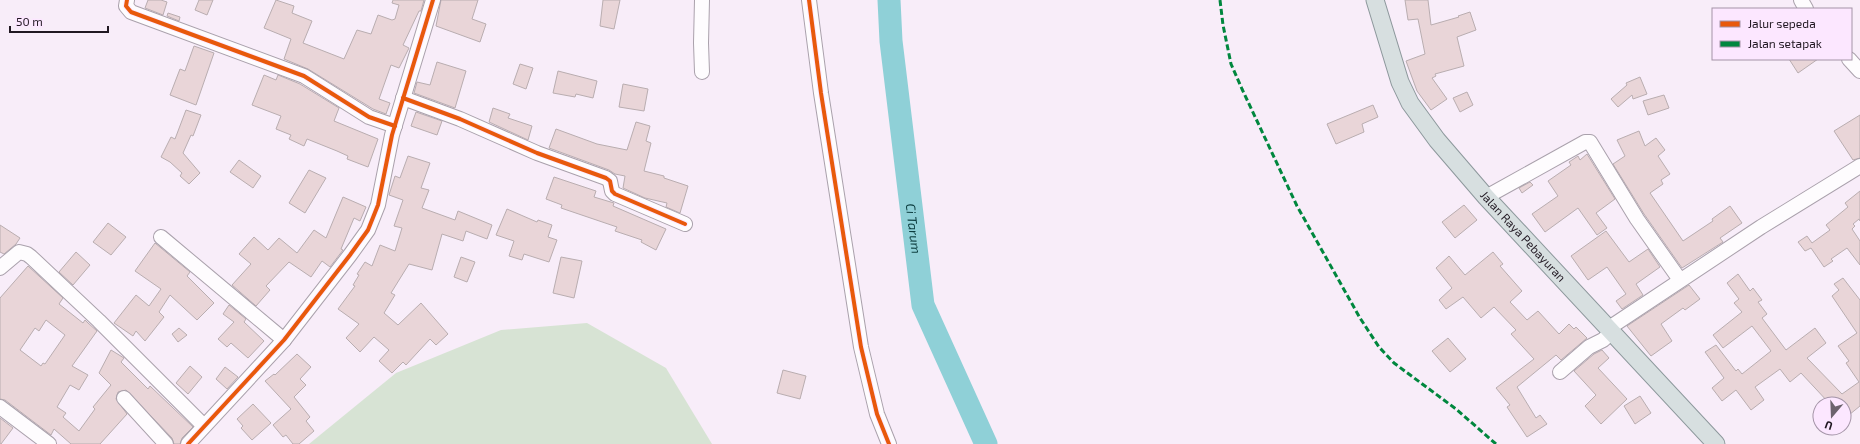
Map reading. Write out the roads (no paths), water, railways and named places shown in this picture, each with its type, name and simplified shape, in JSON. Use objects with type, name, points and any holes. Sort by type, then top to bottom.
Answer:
[{"type":"main road","name":"Jalan Raya Pebayuran","points":[[1375,0],[1400,82],[1410,104],[1437,140],[1486,197],[1716,444]]},
{"type":"street","points":[[127,0],[126,6],[131,12],[304,76],[369,117],[395,126]]},
{"type":"street","points":[[188,444],[284,340],[368,230],[378,205],[395,126],[433,0]]},
{"type":"street","points":[[702,0],[702,72]]},
{"type":"street","points":[[809,0],[821,93],[861,347],[877,414],[889,444]]},
{"type":"street","points":[[1850,60],[1860,72]]},
{"type":"street","points":[[403,98],[460,119],[537,153],[606,178],[610,181],[612,191],[615,194],[685,224]]},
{"type":"street","points":[[1486,197],[1585,142],[1590,142],[1637,219],[1680,280]]},
{"type":"street","points":[[1560,372],[1589,347],[1603,340],[1611,330],[1680,280],[1761,227],[1860,166]]},
{"type":"street","points":[[161,237],[284,340]]},
{"type":"street","points":[[0,268],[19,252],[32,257],[99,321],[204,426]]},
{"type":"street","points":[[124,398],[166,444]]},
{"type":"street","points":[[0,407],[49,444]]},
{"type":"waterway","name":"Ci Tarum","points":[[889,0],[891,41],[923,305],[986,444]]}]
